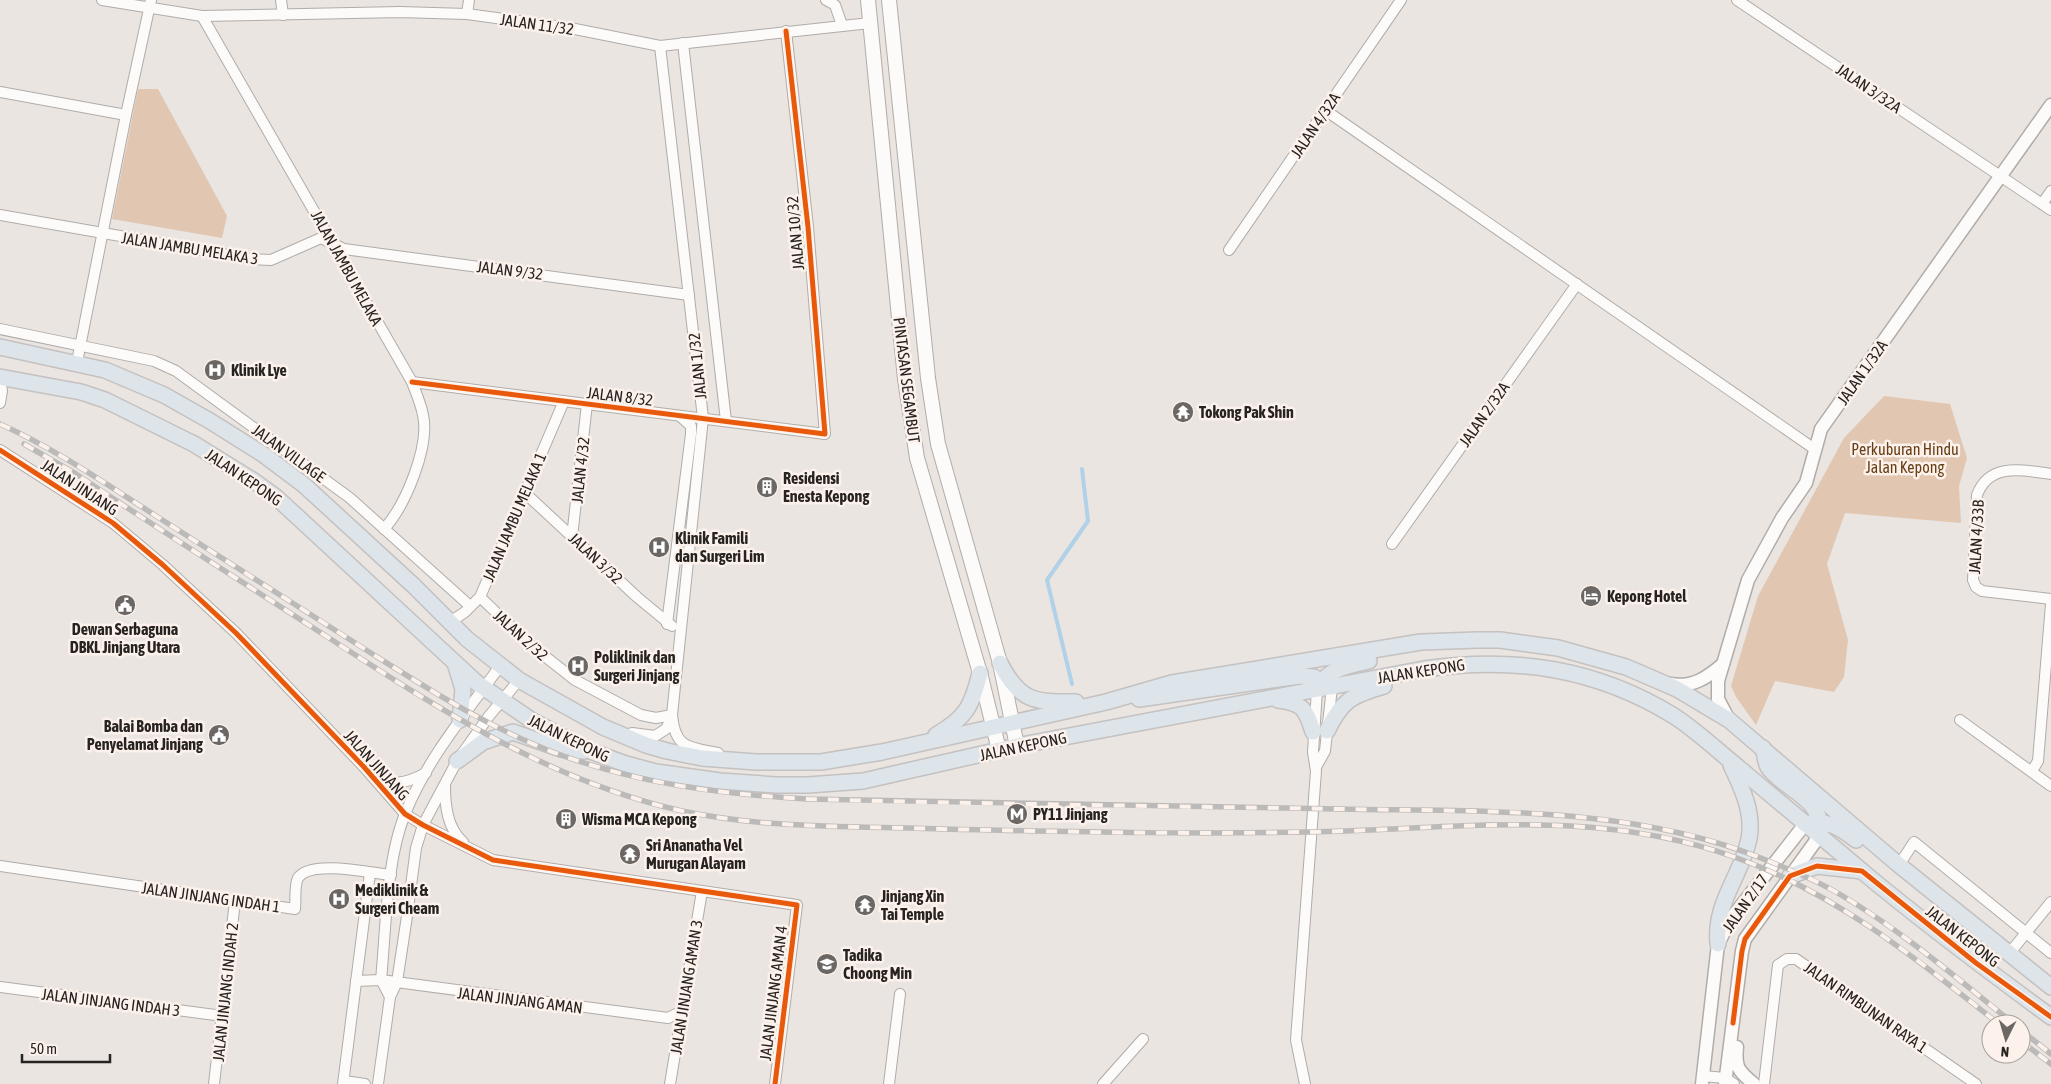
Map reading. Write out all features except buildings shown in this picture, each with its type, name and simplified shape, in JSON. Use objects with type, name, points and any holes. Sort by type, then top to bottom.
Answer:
[{"type":"main road","name":"PINTASAN SEGAMBUT","points":[[868,0],[905,379],[916,450],[980,673],[999,750]]},
{"type":"main road","points":[[870,23],[881,20],[882,0]]},
{"type":"main road","name":"PINTASAN SEGAMBUT","points":[[889,0],[928,378],[938,444],[1000,663],[1017,746]]},
{"type":"main road","name":"JALAN KEPONG","points":[[0,347],[77,362],[105,370],[164,395],[264,455],[304,486],[500,666],[519,680],[603,727],[646,745],[702,758],[756,762],[841,759],[1106,702],[1172,683],[1421,642],[1500,640],[1558,648],[1626,667],[1659,680],[1706,705],[1729,720],[1899,865],[2008,955],[2051,987]]},
{"type":"main road","name":"JALAN KEPONG","points":[[0,377],[81,392],[105,400],[154,423],[231,466],[276,497],[454,661],[501,701],[531,720],[590,751],[656,772],[730,782],[784,785],[863,781],[1017,746],[1271,699],[1324,686],[1470,663],[1506,662],[1541,667],[1599,682],[1632,694],[1673,716],[1815,827],[1862,871],[1976,963],[2051,1017]]},
{"type":"main road","points":[[1000,663],[1008,679],[1031,699],[1039,702],[1106,702],[1166,697],[1300,676],[1324,686],[1346,666],[1401,653],[1421,642]]},
{"type":"main road","points":[[454,661],[463,689],[460,720]]},
{"type":"main road","points":[[1271,699],[1290,701],[1302,708],[1308,713],[1320,731],[1339,707],[1350,698],[1391,684],[1424,669]]},
{"type":"main road","points":[[922,743],[955,724],[962,717],[974,696],[980,673]]},
{"type":"main road","points":[[457,761],[483,742],[513,732],[562,749],[590,751]]},
{"type":"main road","points":[[1764,748],[1768,766],[1813,806],[1815,827],[1837,826],[1922,898],[1950,916],[1966,920]]},
{"type":"main road","points":[[1718,944],[1717,921],[1721,905],[1741,863],[1749,838],[1750,819],[1745,797],[1729,760]]},
{"type":"main road","points":[[1790,876],[1817,866],[1862,871]]},
{"type":"street","name":"JALAN 11/32","points":[[102,0],[151,4],[202,16],[467,14],[570,28],[660,46],[870,23]]},
{"type":"street","points":[[281,0],[283,15]]},
{"type":"street","points":[[467,14],[469,0]]},
{"type":"street","points":[[826,0],[834,5],[842,25]]},
{"type":"street","name":"JALAN 4/32A","points":[[1229,250],[1401,0]]},
{"type":"street","name":"JALAN 3/32A","points":[[1737,0],[2046,207]]},
{"type":"street","points":[[77,362],[126,115],[151,4]]},
{"type":"street","name":"JALAN JAMBU MELAKA","points":[[202,16],[412,382],[424,416],[424,436],[414,475],[391,522],[384,529]]},
{"type":"street","name":"JALAN 10/32","points":[[786,31],[808,227],[825,434]]},
{"type":"street","points":[[683,43],[726,422]]},
{"type":"street","name":"JALAN 1/32","points":[[660,46],[703,418],[672,715],[676,736],[684,745],[722,754],[792,762]]},
{"type":"street","points":[[0,92],[126,115]]},
{"type":"street","name":"JALAN 1/32A","points":[[1723,664],[1748,580],[1782,518],[1806,483],[1821,429],[2051,104]]},
{"type":"street","points":[[1325,110],[1816,450]]},
{"type":"street","points":[[2046,207],[2051,191]]},
{"type":"street","name":"JALAN JAMBU MELAKA 3","points":[[0,216],[102,235],[258,259],[271,260],[321,238],[333,242]]},
{"type":"street","name":"JALAN 9/32","points":[[333,242],[344,249],[689,295]]},
{"type":"street","name":"JALAN 2/32A","points":[[1392,544],[1577,284]]},
{"type":"street","points":[[0,329],[81,344]]},
{"type":"street","name":"JALAN VILLAGE","points":[[81,344],[154,360],[182,374],[350,498],[470,606]]},
{"type":"street","points":[[0,381],[2,391],[0,403]]},
{"type":"street","name":"JALAN 8/32","points":[[412,382],[825,434]]},
{"type":"street","name":"JALAN JAMBU MELAKA 1","points":[[450,622],[480,597],[564,401]]},
{"type":"street","name":"JALAN 4/32","points":[[572,537],[587,404]]},
{"type":"street","points":[[680,416],[691,426],[691,434],[667,624],[681,629]]},
{"type":"street","name":"JALAN JINJANG","points":[[0,450],[113,523],[163,565],[236,633],[364,767],[405,814],[423,825],[493,860],[797,905]]},
{"type":"street","name":"JALAN 4/33B","points":[[2051,474],[2015,470],[2000,471],[1988,477],[1981,486],[1977,495],[1973,580],[1976,587],[1982,591],[2051,600]]},
{"type":"street","name":"JALAN 3/32","points":[[525,492],[667,624]]},
{"type":"street","name":"JALAN 2/32","points":[[480,597],[528,643],[575,680],[641,715],[656,718],[672,715]]},
{"type":"street","points":[[2032,772],[2038,761],[2051,604]]},
{"type":"street","points":[[1659,680],[1681,686],[1691,684],[1710,675],[1723,664]]},
{"type":"street","points":[[1723,664],[1717,691],[1722,709],[1729,720]]},
{"type":"street","points":[[390,997],[381,980],[395,846],[405,814],[426,773],[460,720],[500,666]]},
{"type":"street","points":[[378,1084],[390,997],[396,982],[416,848],[423,825],[457,761],[501,701],[519,680]]},
{"type":"street","points":[[1320,731],[1324,686]]},
{"type":"street","points":[[1305,1084],[1296,1040],[1316,766],[1313,752],[1320,731],[1324,686]]},
{"type":"street","points":[[603,727],[646,737],[655,736],[666,729],[672,715]]},
{"type":"street","points":[[1960,720],[2051,786]]},
{"type":"street","name":"JALAN JINJANG","points":[[364,767],[382,781],[400,783],[426,773]]},
{"type":"street","name":"JALAN JINJANG","points":[[445,781],[445,797],[452,829],[474,851]]},
{"type":"street","name":"JALAN 2/17","points":[[1728,1082],[1733,1023],[1745,939],[1790,876],[1815,827]]},
{"type":"street","name":"JALAN 2/17","points":[[1702,1080],[1718,944],[1730,920],[1815,827]]},
{"type":"street","points":[[1899,865],[1914,842],[2051,953]]},
{"type":"street","name":"JALAN JINJANG INDAH 1","points":[[0,866],[295,909],[297,880],[304,871],[317,867],[391,875]]},
{"type":"street","points":[[365,1084],[343,1083],[370,873]]},
{"type":"street","name":"JALAN JINJANG AMAN 3","points":[[670,1084],[702,891]]},
{"type":"street","name":"JALAN JINJANG INDAH 2","points":[[214,1084],[223,1016],[234,900]]},
{"type":"street","points":[[2008,955],[2051,902]]},
{"type":"street","name":"JALAN JINJANG AMAN 4","points":[[775,1084],[797,905]]},
{"type":"street","name":"JALAN RIMBUNAN RAYA 1","points":[[1764,1084],[1778,965],[1787,959],[1796,959],[1976,1084]]},
{"type":"street","name":"JALAN JINJANG AMAN","points":[[356,981],[381,980],[668,1018],[682,1011]]},
{"type":"street","name":"JALAN JINJANG INDAH 3","points":[[0,987],[223,1016]]},
{"type":"street","points":[[889,1084],[900,994]]},
{"type":"street","points":[[1733,1023],[1738,1036],[1736,1060],[1739,1072],[1754,1084]]},
{"type":"street","points":[[1104,1084],[1143,1039]]},
{"type":"street","points":[[1702,1080],[1728,1082]]},
{"type":"green space","points":[[138,89],[158,89],[227,216],[222,238],[112,219]]},
{"type":"green space","name":"Perkuburan Hindu Jalan Kepong","points":[[1884,396],[1950,404],[1967,458],[1959,486],[1961,523],[1845,513],[1827,564],[1848,640],[1844,677],[1834,692],[1775,681],[1756,725],[1736,697],[1731,686],[1758,596],[1844,438]]},
{"type":"waterway","points":[[1072,684],[1047,580],[1088,521],[1082,469]]},
{"type":"railway","points":[[0,424],[42,445],[84,470],[374,655],[487,722],[558,754],[619,773],[681,786],[743,794],[807,799],[1502,812],[1610,820],[1663,829],[1715,842],[1766,860],[1832,890],[1864,909],[1908,940],[2002,1014]]},
{"type":"railway","points":[[24,444],[76,474],[399,683],[444,710],[489,736],[535,759],[582,780],[631,797],[682,811],[714,817],[811,826],[1194,833],[1543,825],[1591,827],[1640,833],[1688,843],[1737,858],[1809,890],[1875,930],[1986,1014]]},
{"type":"railway","points":[[2031,1038],[2051,1054]]},
{"type":"railway","points":[[2031,1049],[2051,1064]]},
{"type":"cycle path","points":[[412,382],[825,434],[808,227],[786,31]]},
{"type":"cycle path","points":[[0,450],[113,523],[163,565],[236,633],[364,767],[405,814],[423,825],[493,860],[797,905],[775,1084]]},
{"type":"cycle path","points":[[1733,1023],[1745,939],[1790,876],[1817,866],[1862,871],[1976,963],[2051,1017]]},
{"type":"place","name":"Klinik Lye","points":[[215,370]]},
{"type":"place","name":"Tokong Pak Shin","points":[[1183,412]]},
{"type":"place","name":"Residensi Enesta Kepong","points":[[767,487]]},
{"type":"place","name":"Klinik Famili dan Surgeri Lim","points":[[659,547]]},
{"type":"place","name":"Kepong Hotel","points":[[1591,596]]},
{"type":"place","name":"Dewan Serbaguna DBKL Jinjang Utara","points":[[125,605]]},
{"type":"place","name":"Poliklinik dan Surgeri Jinjang","points":[[578,666]]},
{"type":"place","name":"Balai Bomba dan Penyelamat Jinjang","points":[[219,735]]},
{"type":"place","name":"PY11 Jinjang","points":[[1017,814]]},
{"type":"place","name":"Wisma MCA Kepong","points":[[566,819]]},
{"type":"place","name":"Sri Ananatha Vel Murugan Alayam","points":[[630,854]]},
{"type":"place","name":"Mediklinik & Surgeri Cheam","points":[[339,899]]},
{"type":"place","name":"Jinjang Xin Tai Temple","points":[[865,905]]},
{"type":"place","name":"Tadika Choong Min","points":[[827,964]]}]
